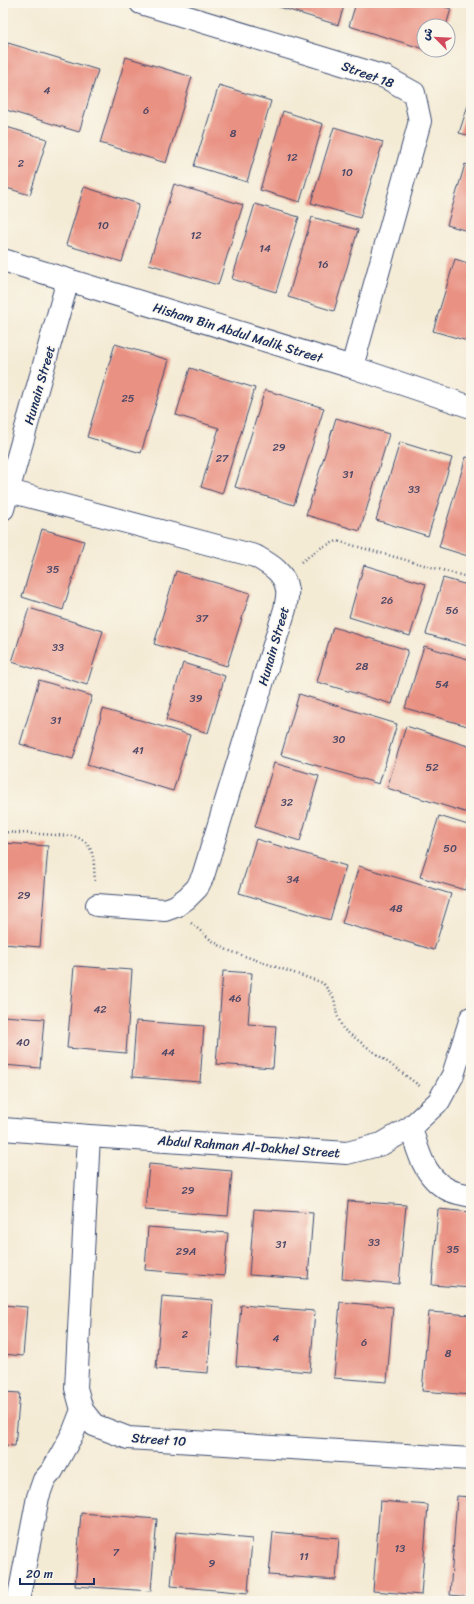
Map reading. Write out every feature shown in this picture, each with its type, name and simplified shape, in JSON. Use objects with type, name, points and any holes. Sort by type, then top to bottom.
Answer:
[{"type":"street","name":"Street 18","points":[[141,3],[385,77],[414,93],[420,121],[352,366]]},
{"type":"street","name":"Hisham Bin Abdul Malik Street","points":[[3,260],[352,366],[471,407]]},
{"type":"street","name":"Hunain Street","points":[[68,280],[6,500],[255,556],[282,574],[288,590],[285,609],[203,876],[197,888],[176,906],[165,910],[97,905]]},
{"type":"street","name":"Abdul Rahman Al-Dakhel Street","points":[[3,1129],[347,1153],[382,1144],[411,1127],[439,1101],[453,1075],[471,1018]]},
{"type":"street","points":[[411,1127],[420,1156],[432,1177],[446,1189],[471,1196]]},
{"type":"street","name":"Street 10","points":[[89,1136],[76,1388],[82,1410],[94,1425],[128,1438],[471,1459]]},
{"type":"street","points":[[18,1601],[38,1497],[44,1480],[52,1471],[74,1432],[82,1410]]},
{"type":"path","points":[[282,574],[309,558],[322,547],[337,541],[471,578]]},
{"type":"path","points":[[3,832],[74,836],[82,838],[90,845],[93,855],[97,905]]},
{"type":"path","points":[[176,906],[197,928],[211,940],[227,950],[323,983],[334,998],[337,1014],[343,1029],[439,1101]]},
{"type":"building","points":[[266,3],[345,3],[338,25]]},
{"type":"building","points":[[356,3],[433,3],[451,9],[448,18],[416,18],[416,47],[349,26]]},
{"type":"building","points":[[8,43],[98,70],[79,132],[3,109],[3,61]]},
{"type":"building","points":[[126,57],[192,77],[166,163],[100,143]]},
{"type":"building","points":[[219,85],[271,101],[247,182],[194,166]]},
{"type":"building","points":[[471,96],[471,136],[459,133]]},
{"type":"building","points":[[283,111],[323,124],[300,202],[260,190]]},
{"type":"building","points":[[3,126],[47,139],[30,195],[3,187]]},
{"type":"building","points":[[334,127],[383,142],[360,218],[311,203]]},
{"type":"building","points":[[465,164],[471,166],[471,232],[447,225]]},
{"type":"building","points":[[174,184],[243,205],[218,285],[149,264]]},
{"type":"building","points":[[84,187],[139,204],[122,262],[66,245]]},
{"type":"building","points":[[255,204],[299,217],[276,292],[232,279]]},
{"type":"building","points":[[312,217],[358,230],[334,311],[288,297]]},
{"type":"building","points":[[455,259],[471,264],[471,342],[433,331]]},
{"type":"building","points":[[115,344],[169,360],[141,453],[87,437]]},
{"type":"building","points":[[190,368],[255,388],[222,494],[201,487],[219,428],[176,415]]},
{"type":"building","points":[[265,390],[324,408],[294,505],[235,487]]},
{"type":"building","points":[[336,418],[389,434],[360,531],[306,515]]},
{"type":"building","points":[[400,442],[452,458],[428,536],[376,520]]},
{"type":"building","points":[[466,457],[471,458],[471,557],[439,547]]},
{"type":"building","points":[[42,529],[84,541],[63,610],[22,597]]},
{"type":"building","points":[[364,565],[426,584],[410,636],[349,617]]},
{"type":"building","points":[[176,571],[250,593],[227,666],[154,644]]},
{"type":"building","points":[[443,578],[471,586],[471,647],[426,634]]},
{"type":"building","points":[[29,608],[103,631],[87,685],[12,662]]},
{"type":"building","points":[[333,627],[408,650],[392,704],[317,682]]},
{"type":"building","points":[[424,646],[471,660],[471,727],[405,708]]},
{"type":"building","points":[[183,663],[225,676],[208,733],[166,720]]},
{"type":"building","points":[[39,680],[92,696],[73,759],[20,744]]},
{"type":"building","points":[[299,694],[397,724],[379,784],[281,755]]},
{"type":"building","points":[[103,709],[190,735],[173,791],[87,765]]},
{"type":"building","points":[[406,726],[471,747],[471,814],[387,788]]},
{"type":"building","points":[[274,763],[319,776],[300,841],[255,827]]},
{"type":"building","points":[[439,816],[471,826],[471,870],[465,890],[420,877]]},
{"type":"building","points":[[256,839],[346,866],[330,920],[239,893]]},
{"type":"building","points":[[3,843],[48,846],[40,947],[3,944]]},
{"type":"building","points":[[359,866],[451,894],[434,950],[342,923]]},
{"type":"building","points":[[74,966],[132,970],[126,1053],[67,1048]]},
{"type":"building","points":[[223,971],[252,973],[248,1024],[276,1026],[273,1068],[216,1064]]},
{"type":"building","points":[[3,1016],[44,1019],[40,1068],[3,1065]]},
{"type":"building","points":[[136,1021],[204,1026],[200,1082],[132,1077]]},
{"type":"building","points":[[149,1164],[232,1171],[228,1216],[145,1210]]},
{"type":"building","points":[[348,1201],[406,1205],[399,1284],[342,1279]]},
{"type":"building","points":[[254,1209],[313,1213],[308,1279],[249,1275]]},
{"type":"building","points":[[438,1209],[471,1212],[471,1288],[432,1285]]},
{"type":"building","points":[[148,1227],[228,1233],[224,1276],[145,1270]]},
{"type":"building","points":[[162,1296],[213,1300],[208,1373],[156,1369]]},
{"type":"building","points":[[340,1302],[393,1307],[387,1382],[334,1378]]},
{"type":"building","points":[[3,1305],[27,1307],[23,1356],[3,1354]]},
{"type":"building","points":[[241,1305],[315,1311],[310,1372],[236,1366]]},
{"type":"building","points":[[429,1312],[471,1315],[471,1395],[422,1391]]},
{"type":"building","points":[[3,1392],[20,1393],[15,1446],[3,1445]]},
{"type":"building","points":[[457,1496],[471,1497],[471,1597],[450,1595]]},
{"type":"building","points":[[380,1501],[428,1505],[421,1595],[373,1591]]},
{"type":"building","points":[[81,1513],[157,1519],[151,1591],[75,1586]]},
{"type":"building","points":[[176,1532],[252,1539],[248,1593],[171,1586]]},
{"type":"building","points":[[273,1532],[339,1538],[336,1580],[269,1575]]}]
